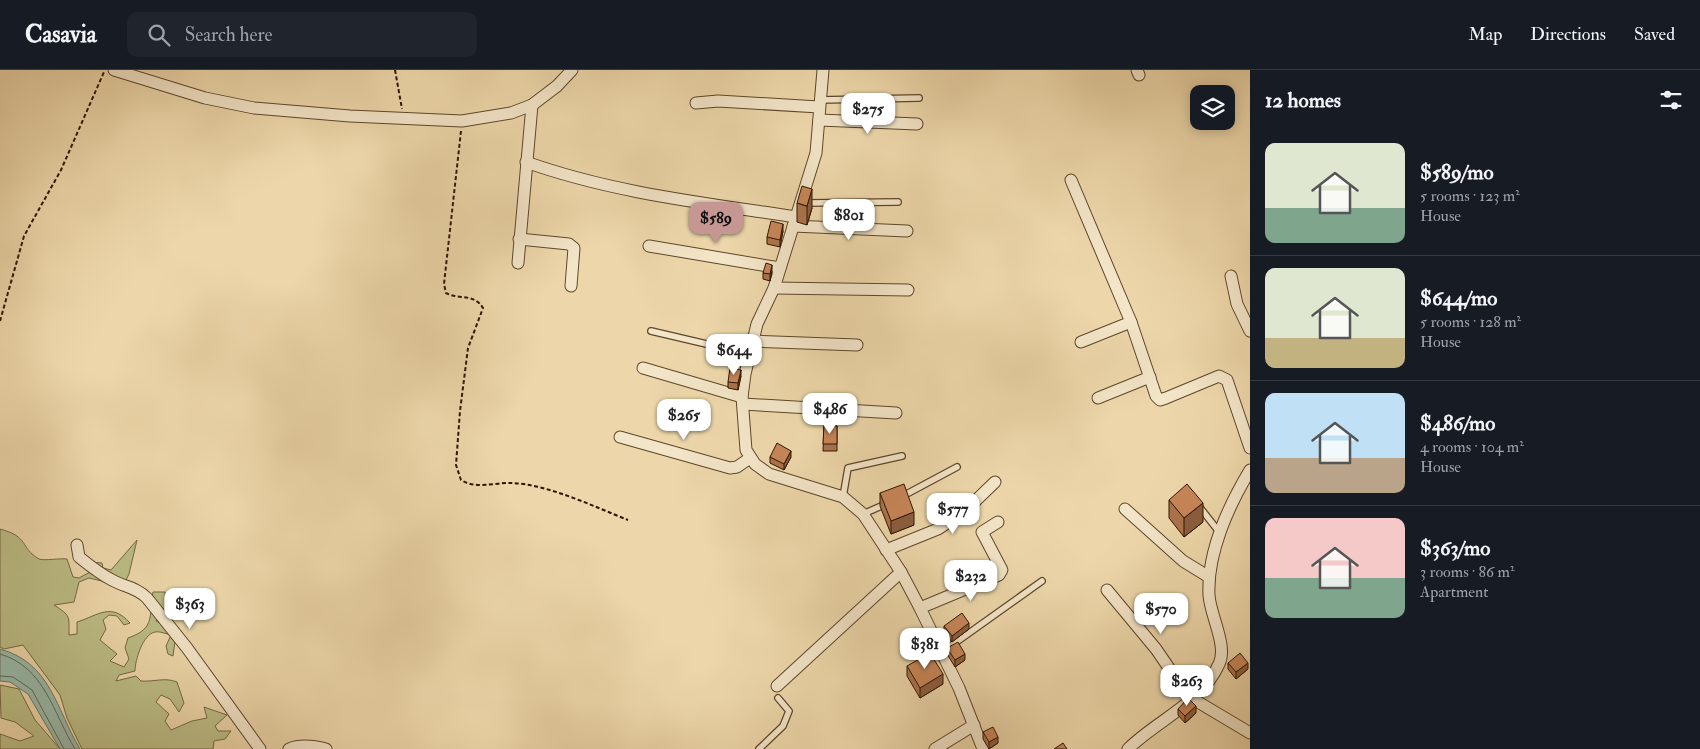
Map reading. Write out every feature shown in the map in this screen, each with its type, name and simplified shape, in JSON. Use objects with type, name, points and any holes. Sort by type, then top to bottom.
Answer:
[{"type":"street","points":[[114,70],[205,98],[254,108],[403,119],[462,121],[511,113],[532,105],[556,86],[572,70]]},
{"type":"street","points":[[823,70],[816,153],[774,288],[757,324],[749,354],[743,401],[746,450],[750,458],[769,474],[843,497],[862,514],[900,572],[920,608],[942,652],[983,749]]},
{"type":"street","points":[[696,103],[718,100],[819,104]]},
{"type":"street","points":[[518,263],[532,105]]},
{"type":"street","points":[[819,120],[917,124]]},
{"type":"street","points":[[526,162],[552,171],[642,193],[794,221],[907,231]]},
{"type":"street","points":[[1071,180],[1131,322],[1156,396],[1160,400],[1219,376],[1223,377],[1227,380],[1250,448]]},
{"type":"street","points":[[519,238],[569,244],[574,248],[571,286]]},
{"type":"street","points":[[649,246],[780,268]]},
{"type":"street","points":[[1232,276],[1237,304],[1250,331]]},
{"type":"street","points":[[774,288],[908,290]]},
{"type":"street","points":[[1081,342],[1131,322]]},
{"type":"street","points":[[752,341],[857,345]]},
{"type":"street","points":[[643,368],[743,401],[896,413]]},
{"type":"street","points":[[1098,398],[1150,377]]},
{"type":"street","points":[[620,437],[730,468],[737,467],[750,458]]},
{"type":"street","points":[[1128,749],[1192,699],[1209,681],[1222,657],[1211,608],[1210,577],[1220,533],[1234,496],[1250,470]]},
{"type":"street","points":[[886,550],[944,524],[965,511],[995,482]]},
{"type":"street","points":[[1125,509],[1183,561],[1210,577]]},
{"type":"street","points":[[920,608],[998,575],[1002,570],[982,532],[998,522]]},
{"type":"street","points":[[77,545],[79,557],[102,574],[113,581],[141,591],[192,655],[260,749]]},
{"type":"street","points":[[777,692],[900,572]]},
{"type":"street","points":[[1107,590],[1192,699],[1250,733]]},
{"type":"street","points":[[934,749],[974,725]]},
{"type":"street","points":[[289,749],[295,746],[313,746],[326,749]]},
{"type":"lane","points":[[819,104],[919,98]]},
{"type":"lane","points":[[801,204],[898,202]]},
{"type":"lane","points":[[651,331],[749,354]]},
{"type":"lane","points":[[843,497],[848,468],[902,456]]},
{"type":"lane","points":[[862,514],[918,490],[957,467]]},
{"type":"lane","points":[[1192,496],[1220,533]]},
{"type":"lane","points":[[942,652],[1042,581]]},
{"type":"lane","points":[[759,749],[783,726],[789,711],[777,692]]},
{"type":"path","points":[[0,321],[24,236],[61,170],[105,70]]},
{"type":"path","points":[[396,70],[403,119]]},
{"type":"path","points":[[462,121],[444,284],[446,292],[454,297],[471,298],[479,302],[482,308],[468,348],[460,411],[456,465],[460,480],[468,485],[512,483],[552,491],[628,520]]},
{"type":"green space","points":[[0,529],[16,535],[33,555],[39,559],[67,559],[73,577],[79,578],[90,572],[89,562],[102,563],[103,568],[111,570],[137,540],[129,574],[123,586],[89,578],[79,582],[74,602],[54,605],[68,617],[69,635],[77,634],[77,622],[105,612],[117,613],[130,623],[124,625],[117,616],[109,615],[103,620],[106,629],[100,640],[117,654],[110,661],[124,667],[129,659],[125,648],[128,638],[143,630],[150,620],[153,592],[165,592],[167,606],[160,611],[156,621],[169,627],[175,641],[173,656],[168,654],[166,646],[171,635],[155,632],[143,642],[136,661],[135,671],[119,675],[116,681],[136,676],[141,681],[164,680],[177,682],[184,703],[179,712],[170,699],[161,695],[156,702],[169,714],[165,721],[171,730],[192,721],[207,718],[204,707],[227,715],[215,726],[218,731],[231,731],[225,739],[214,741],[213,749],[82,749],[67,718],[60,695],[23,645],[4,649],[0,647]]},
{"type":"green space","points":[[0,685],[19,689],[35,720],[60,749],[0,749],[0,734],[20,741],[34,736],[15,722],[1,718]]},
{"type":"water","points":[[0,649],[17,656],[31,665],[41,676],[58,703],[80,749],[60,749],[28,694],[10,682],[0,681]]},
{"type":"building","points":[[802,186],[812,189],[807,206],[797,203]]},
{"type":"building","points":[[771,221],[783,224],[780,240],[767,237]]},
{"type":"building","points":[[766,263],[772,265],[770,274],[763,273]]},
{"type":"building","points":[[730,368],[741,370],[738,383],[728,382]]},
{"type":"building","points":[[824,425],[837,426],[837,444],[823,444]]},
{"type":"building","points":[[777,443],[791,451],[784,464],[770,457]]},
{"type":"building","points":[[904,484],[914,512],[891,521],[880,493]]},
{"type":"building","points":[[1187,484],[1203,503],[1184,518],[1169,500]]},
{"type":"building","points":[[962,613],[969,623],[952,636],[944,626]]},
{"type":"building","points":[[958,642],[965,654],[955,660],[947,648]]},
{"type":"building","points":[[930,653],[943,674],[920,688],[907,666]]},
{"type":"building","points":[[1240,653],[1248,663],[1236,672],[1228,663]]},
{"type":"building","points":[[1188,698],[1196,706],[1185,716],[1178,709]]},
{"type":"building","points":[[993,727],[998,737],[989,742],[983,732]]},
{"type":"building","points":[[1063,743],[1067,749],[1054,749]]}]
